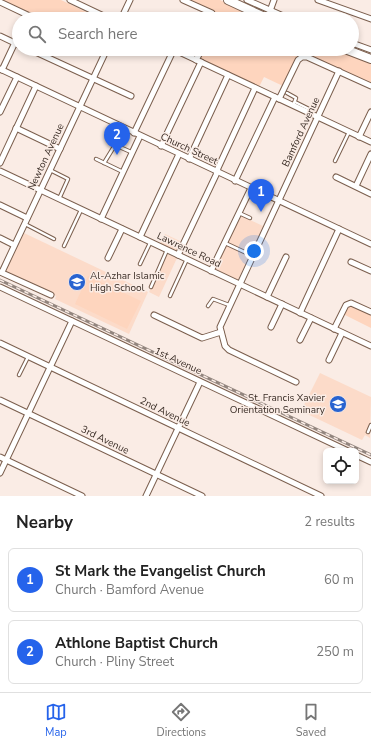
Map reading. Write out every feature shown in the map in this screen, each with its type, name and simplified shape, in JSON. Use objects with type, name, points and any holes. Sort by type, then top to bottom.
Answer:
[{"type":"main road","points":[[228,0],[261,12]]},
{"type":"main road","points":[[359,54],[371,59]]},
{"type":"street","points":[[70,0],[95,12]]},
{"type":"street","points":[[124,12],[130,0]]},
{"type":"street","points":[[183,0],[208,12]]},
{"type":"street","points":[[246,0],[264,12]]},
{"type":"street","points":[[270,12],[274,0]]},
{"type":"street","points":[[318,0],[351,12]]},
{"type":"street","points":[[0,2],[18,12]]},
{"type":"street","points":[[359,15],[371,19]]},
{"type":"street","points":[[0,36],[12,42]]},
{"type":"street","points":[[359,46],[371,50]]},
{"type":"street","points":[[1,70],[12,52]]},
{"type":"street","points":[[44,56],[131,96]]},
{"type":"street","name":"Newton Avenue","points":[[1,272],[104,56]]},
{"type":"street","points":[[134,133],[171,56]]},
{"type":"street","points":[[189,56],[255,88],[294,104],[371,142]]},
{"type":"street","points":[[161,146],[200,56]]},
{"type":"street","points":[[235,181],[277,98],[298,60],[302,57],[308,57],[371,86]]},
{"type":"street","name":"Church Street","points":[[1,70],[371,244]]},
{"type":"street","name":"Bamford Avenue","points":[[221,332],[221,325],[230,305],[339,71]]},
{"type":"street","points":[[189,159],[228,74]]},
{"type":"street","points":[[0,112],[17,77]]},
{"type":"street","points":[[0,163],[36,86]]},
{"type":"street","points":[[178,255],[255,88]]},
{"type":"street","points":[[359,137],[371,112]]},
{"type":"street","points":[[16,128],[60,149]]},
{"type":"street","points":[[101,219],[140,136]]},
{"type":"street","points":[[140,237],[179,154]]},
{"type":"street","points":[[356,186],[371,154]]},
{"type":"street","name":"Lawrence Road","points":[[0,171],[371,346]]},
{"type":"street","points":[[336,177],[371,194]]},
{"type":"street","points":[[211,271],[251,188]]},
{"type":"street","points":[[0,205],[27,218]]},
{"type":"street","points":[[108,258],[122,229]]},
{"type":"street","points":[[300,312],[339,229]]},
{"type":"street","points":[[0,238],[14,245]]},
{"type":"street","points":[[267,297],[286,257]]},
{"type":"street","points":[[351,262],[371,271]]},
{"type":"street","points":[[1,272],[51,295]]},
{"type":"street","name":"1st Avenue","points":[[0,287],[342,448]]},
{"type":"street","points":[[334,329],[348,303],[371,312]]},
{"type":"street","points":[[271,328],[282,304]]},
{"type":"street","points":[[154,315],[202,338],[221,332],[225,346],[229,350],[296,382]]},
{"type":"street","points":[[300,340],[311,318]]},
{"type":"street","points":[[0,473],[72,321]]},
{"type":"street","points":[[329,360],[342,332]]},
{"type":"street","name":"2nd Avenue","points":[[0,343],[321,496]]},
{"type":"street","points":[[146,496],[200,382]]},
{"type":"street","name":"3rd Avenue","points":[[0,400],[202,496]]},
{"type":"street","points":[[359,456],[371,462]]},
{"type":"street","points":[[0,457],[82,496]]},
{"type":"lane","points":[[287,94],[296,98],[294,104],[313,111]]},
{"type":"lane","points":[[335,161],[349,132]]},
{"type":"lane","points":[[104,163],[115,145],[132,152]]},
{"type":"lane","points":[[96,159],[123,172]]},
{"type":"lane","points":[[50,170],[66,177],[68,180],[59,199]]},
{"type":"lane","points":[[64,246],[81,209]]},
{"type":"lane","points":[[239,213],[250,218]]},
{"type":"lane","points":[[24,224],[54,239]]},
{"type":"lane","points":[[140,264],[151,242]]},
{"type":"lane","points":[[225,243],[253,256]]},
{"type":"lane","points":[[151,287],[167,250]]},
{"type":"lane","points":[[170,296],[187,259]]},
{"type":"lane","points":[[208,306],[213,299],[230,305]]},
{"type":"lane","points":[[20,375],[28,356]]},
{"type":"lane","points":[[368,432],[371,425]]},
{"type":"shaded area","points":[[61,0],[86,12],[26,12],[3,1]]},
{"type":"shaded area","points":[[187,0],[220,0],[245,12],[213,12]]},
{"type":"shaded area","points":[[202,56],[300,56],[289,71],[283,86],[264,77],[259,87],[200,59]]},
{"type":"shaded area","points":[[309,56],[352,56],[371,63],[371,84]]},
{"type":"shaded area","points":[[240,215],[263,226],[238,280],[215,269]]},
{"type":"shaded area","name":"Al-Azhar Islamic High School","points":[[24,233],[148,292],[129,334],[55,299],[56,296],[5,272]]},
{"type":"shaded area","points":[[165,234],[182,242],[177,252],[160,244]]},
{"type":"shaded area","points":[[167,254],[177,258],[159,297],[149,292]]},
{"type":"shaded area","points":[[88,276],[141,301],[127,329],[75,304]]},
{"type":"shaded area","points":[[350,305],[371,315],[371,328],[343,314],[347,306]]},
{"type":"shaded area","name":"St. Francis Xavier Orientation Seminary","points":[[320,373],[371,397],[370,438],[365,435],[362,440],[301,411]]},
{"type":"railway","points":[[0,280],[371,455]]},
{"type":"place","name":"Athlone Baptist Church","points":[[117,155]]},
{"type":"place","name":"St Mark the Evangelist Church","points":[[261,212]]},
{"type":"place","name":"Al-Azhar Islamic High School","points":[[77,282]]},
{"type":"place","name":"St. Francis Xavier Orientation Seminary","points":[[338,404]]}]
